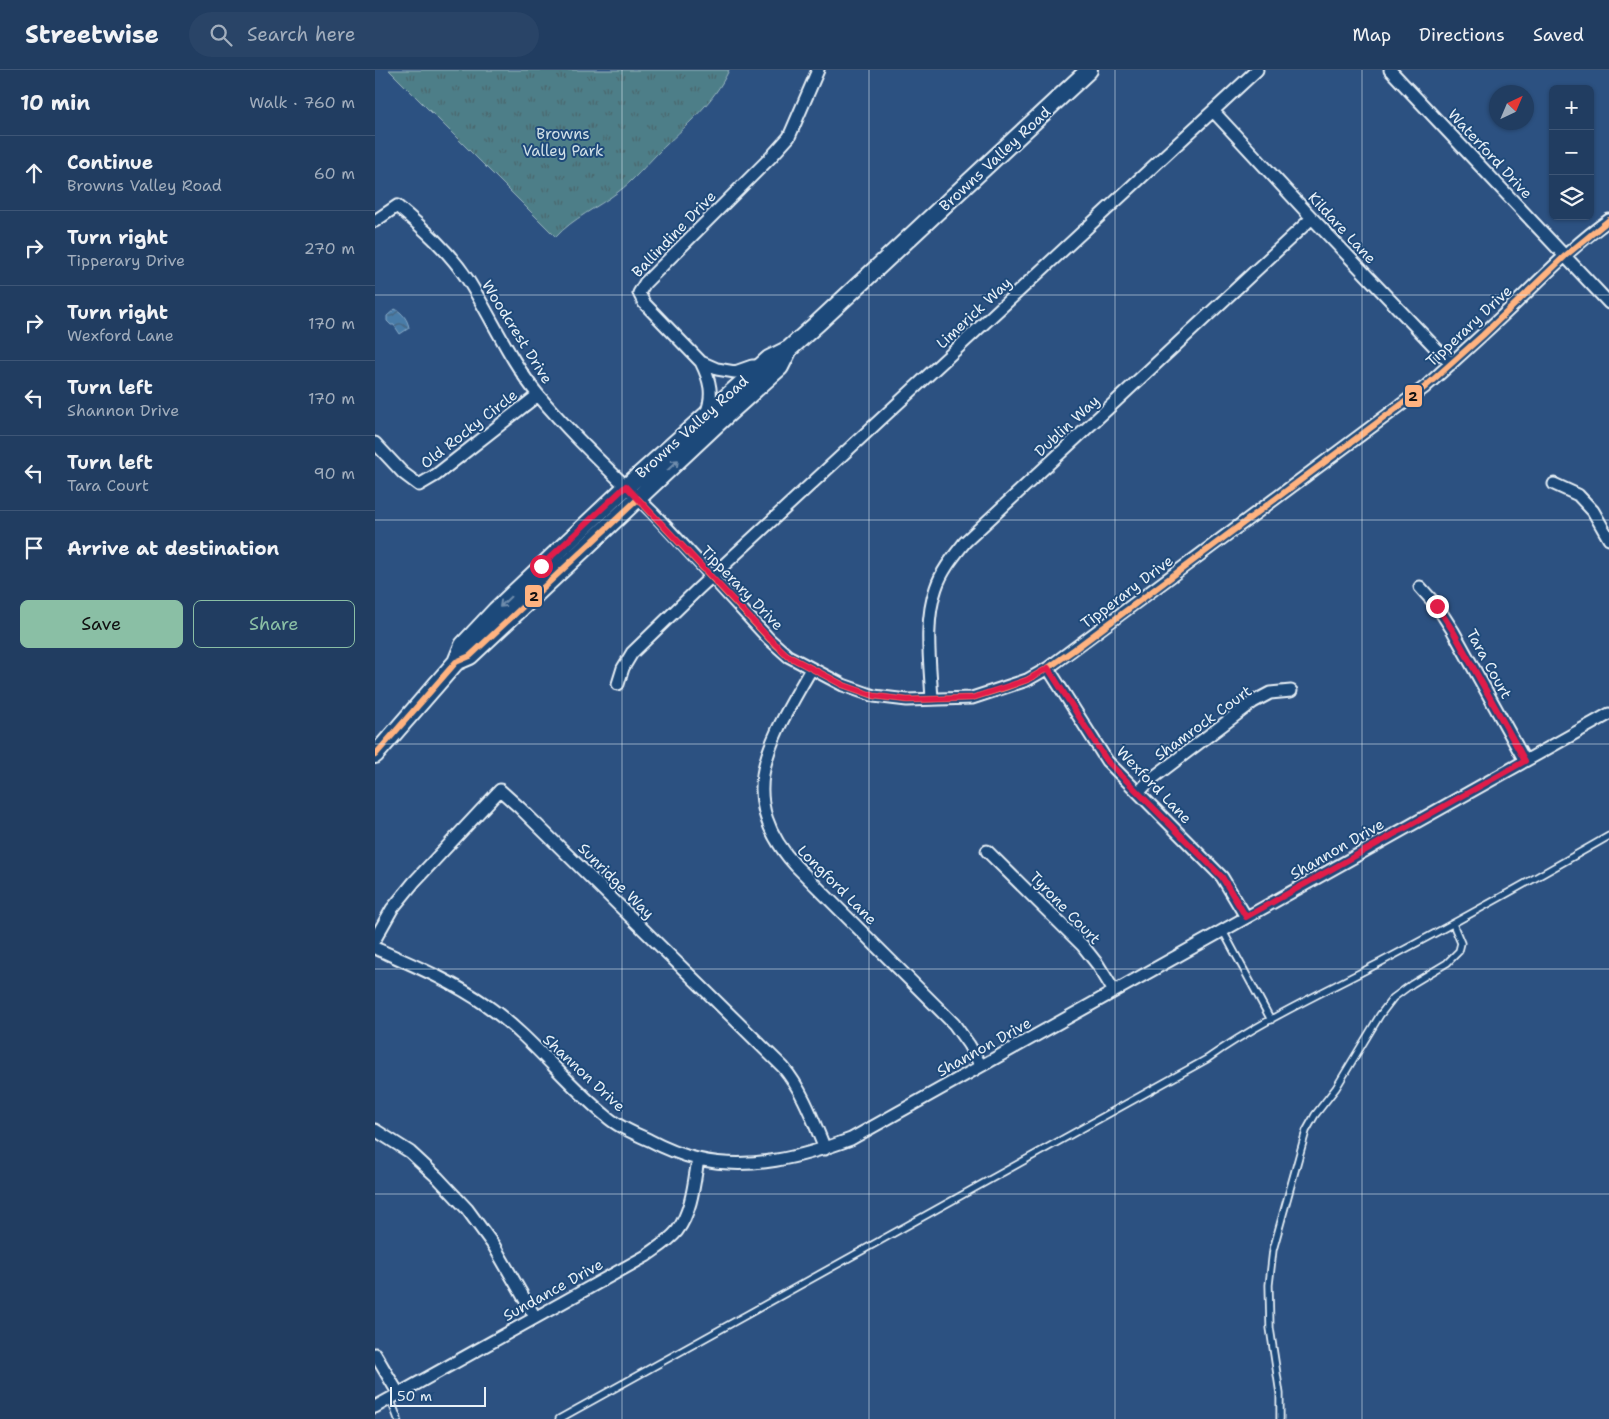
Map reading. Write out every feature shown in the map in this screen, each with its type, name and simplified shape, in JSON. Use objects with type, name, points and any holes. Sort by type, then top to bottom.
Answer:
[{"type":"main road","name":"Browns Valley Road","points":[[632,492],[706,415],[769,359],[789,349],[927,223],[1089,70]]},
{"type":"main road","name":"Browns Valley Road","points":[[375,755],[456,662],[463,645],[496,610],[632,492],[719,422],[780,367],[789,349]]},
{"type":"street","name":"Ballindine Drive","points":[[761,366],[752,366],[735,372],[717,369],[701,362],[644,304],[639,293],[645,283],[771,157],[789,136],[818,70]]},
{"type":"street","name":"Limerick Way","points":[[618,684],[623,668],[633,653],[711,577],[1257,70]]},
{"type":"street","name":"Waterford Drive","points":[[1390,70],[1609,303]]},
{"type":"street","name":"Kildare Lane","points":[[1213,112],[1311,218],[1451,364]]},
{"type":"street","name":"Woodcrest Drive","points":[[375,221],[397,206],[419,224],[450,256],[467,279],[511,355],[538,395],[632,492]]},
{"type":"street","name":"Dublin Way","points":[[932,699],[929,649],[931,609],[936,587],[949,562],[965,542],[1311,218]]},
{"type":"street","name":"Tipperary Drive","points":[[632,492],[788,656],[843,685],[875,696],[907,700],[972,698],[1027,680],[1048,668],[1388,415],[1425,387],[1565,256],[1609,220]]},
{"type":"street","points":[[701,362],[709,378],[712,391],[706,415]]},
{"type":"street","name":"Old Rocky Circle","points":[[375,443],[403,473],[419,485],[436,475],[538,395]]},
{"type":"street","points":[[1554,484],[1578,495],[1593,511],[1609,539]]},
{"type":"street","name":"Tara Court","points":[[1420,587],[1437,606],[1453,631],[1525,761]]},
{"type":"street","name":"Longford Lane","points":[[811,668],[774,734],[764,765],[761,797],[770,828],[783,851],[796,866],[954,1024],[981,1066]]},
{"type":"street","name":"Wexford Lane","points":[[1048,668],[1107,761],[1222,877],[1246,917]]},
{"type":"street","name":"Shamrock Court","points":[[1139,792],[1150,780],[1253,702],[1270,694],[1291,691]]},
{"type":"street","name":"Shannon Drive","points":[[375,948],[443,979],[487,1005],[521,1034],[606,1117],[626,1129],[653,1142],[698,1159],[726,1163],[774,1161],[825,1148],[851,1139],[1609,714]]},
{"type":"street","name":"Sunridge Way","points":[[375,939],[392,909],[414,882],[500,790],[783,1067],[795,1082],[811,1113],[825,1148]]},
{"type":"street","name":"Tyrone Court","points":[[987,851],[1083,946],[1098,965],[1114,991]]},
{"type":"street","points":[[375,1130],[410,1152],[467,1209],[494,1246],[535,1317]]},
{"type":"street","name":"Sundance Drive","points":[[375,1407],[646,1256],[667,1240],[677,1230],[685,1216],[692,1196],[698,1159]]},
{"type":"street","points":[[375,1354],[394,1396]]},
{"type":"lane","points":[[559,1419],[1190,1068],[1231,1042],[1453,924],[1609,836]]},
{"type":"lane","points":[[1280,1419],[1280,1394],[1270,1328],[1269,1286],[1273,1250],[1307,1131],[1315,1115],[1336,1088],[1380,1015],[1393,998],[1447,963],[1459,952],[1461,943],[1453,924]]},
{"type":"lane","points":[[1223,931],[1271,1020]]},
{"type":"lane","points":[[394,1396],[398,1419]]},
{"type":"green space","name":"Browns Valley Park","points":[[389,70],[729,70],[707,104],[634,178],[610,198],[570,224],[556,237]]},
{"type":"water","points":[[395,309],[404,317],[409,328],[400,334],[394,325],[387,321],[387,316]]},
{"type":"transit line","name":"2","points":[[375,755],[456,662],[470,656],[638,499],[769,639],[788,656],[843,685],[874,696],[907,700],[972,698],[1027,680],[1075,649],[1425,387],[1483,335],[1565,256],[1609,220]]},
{"type":"route","points":[[541,566],[626,486],[722,589],[788,656],[843,685],[875,696],[907,700],[972,698],[1027,680],[1048,668],[1107,761],[1222,877],[1246,917],[1525,761],[1453,631],[1437,606]]}]
